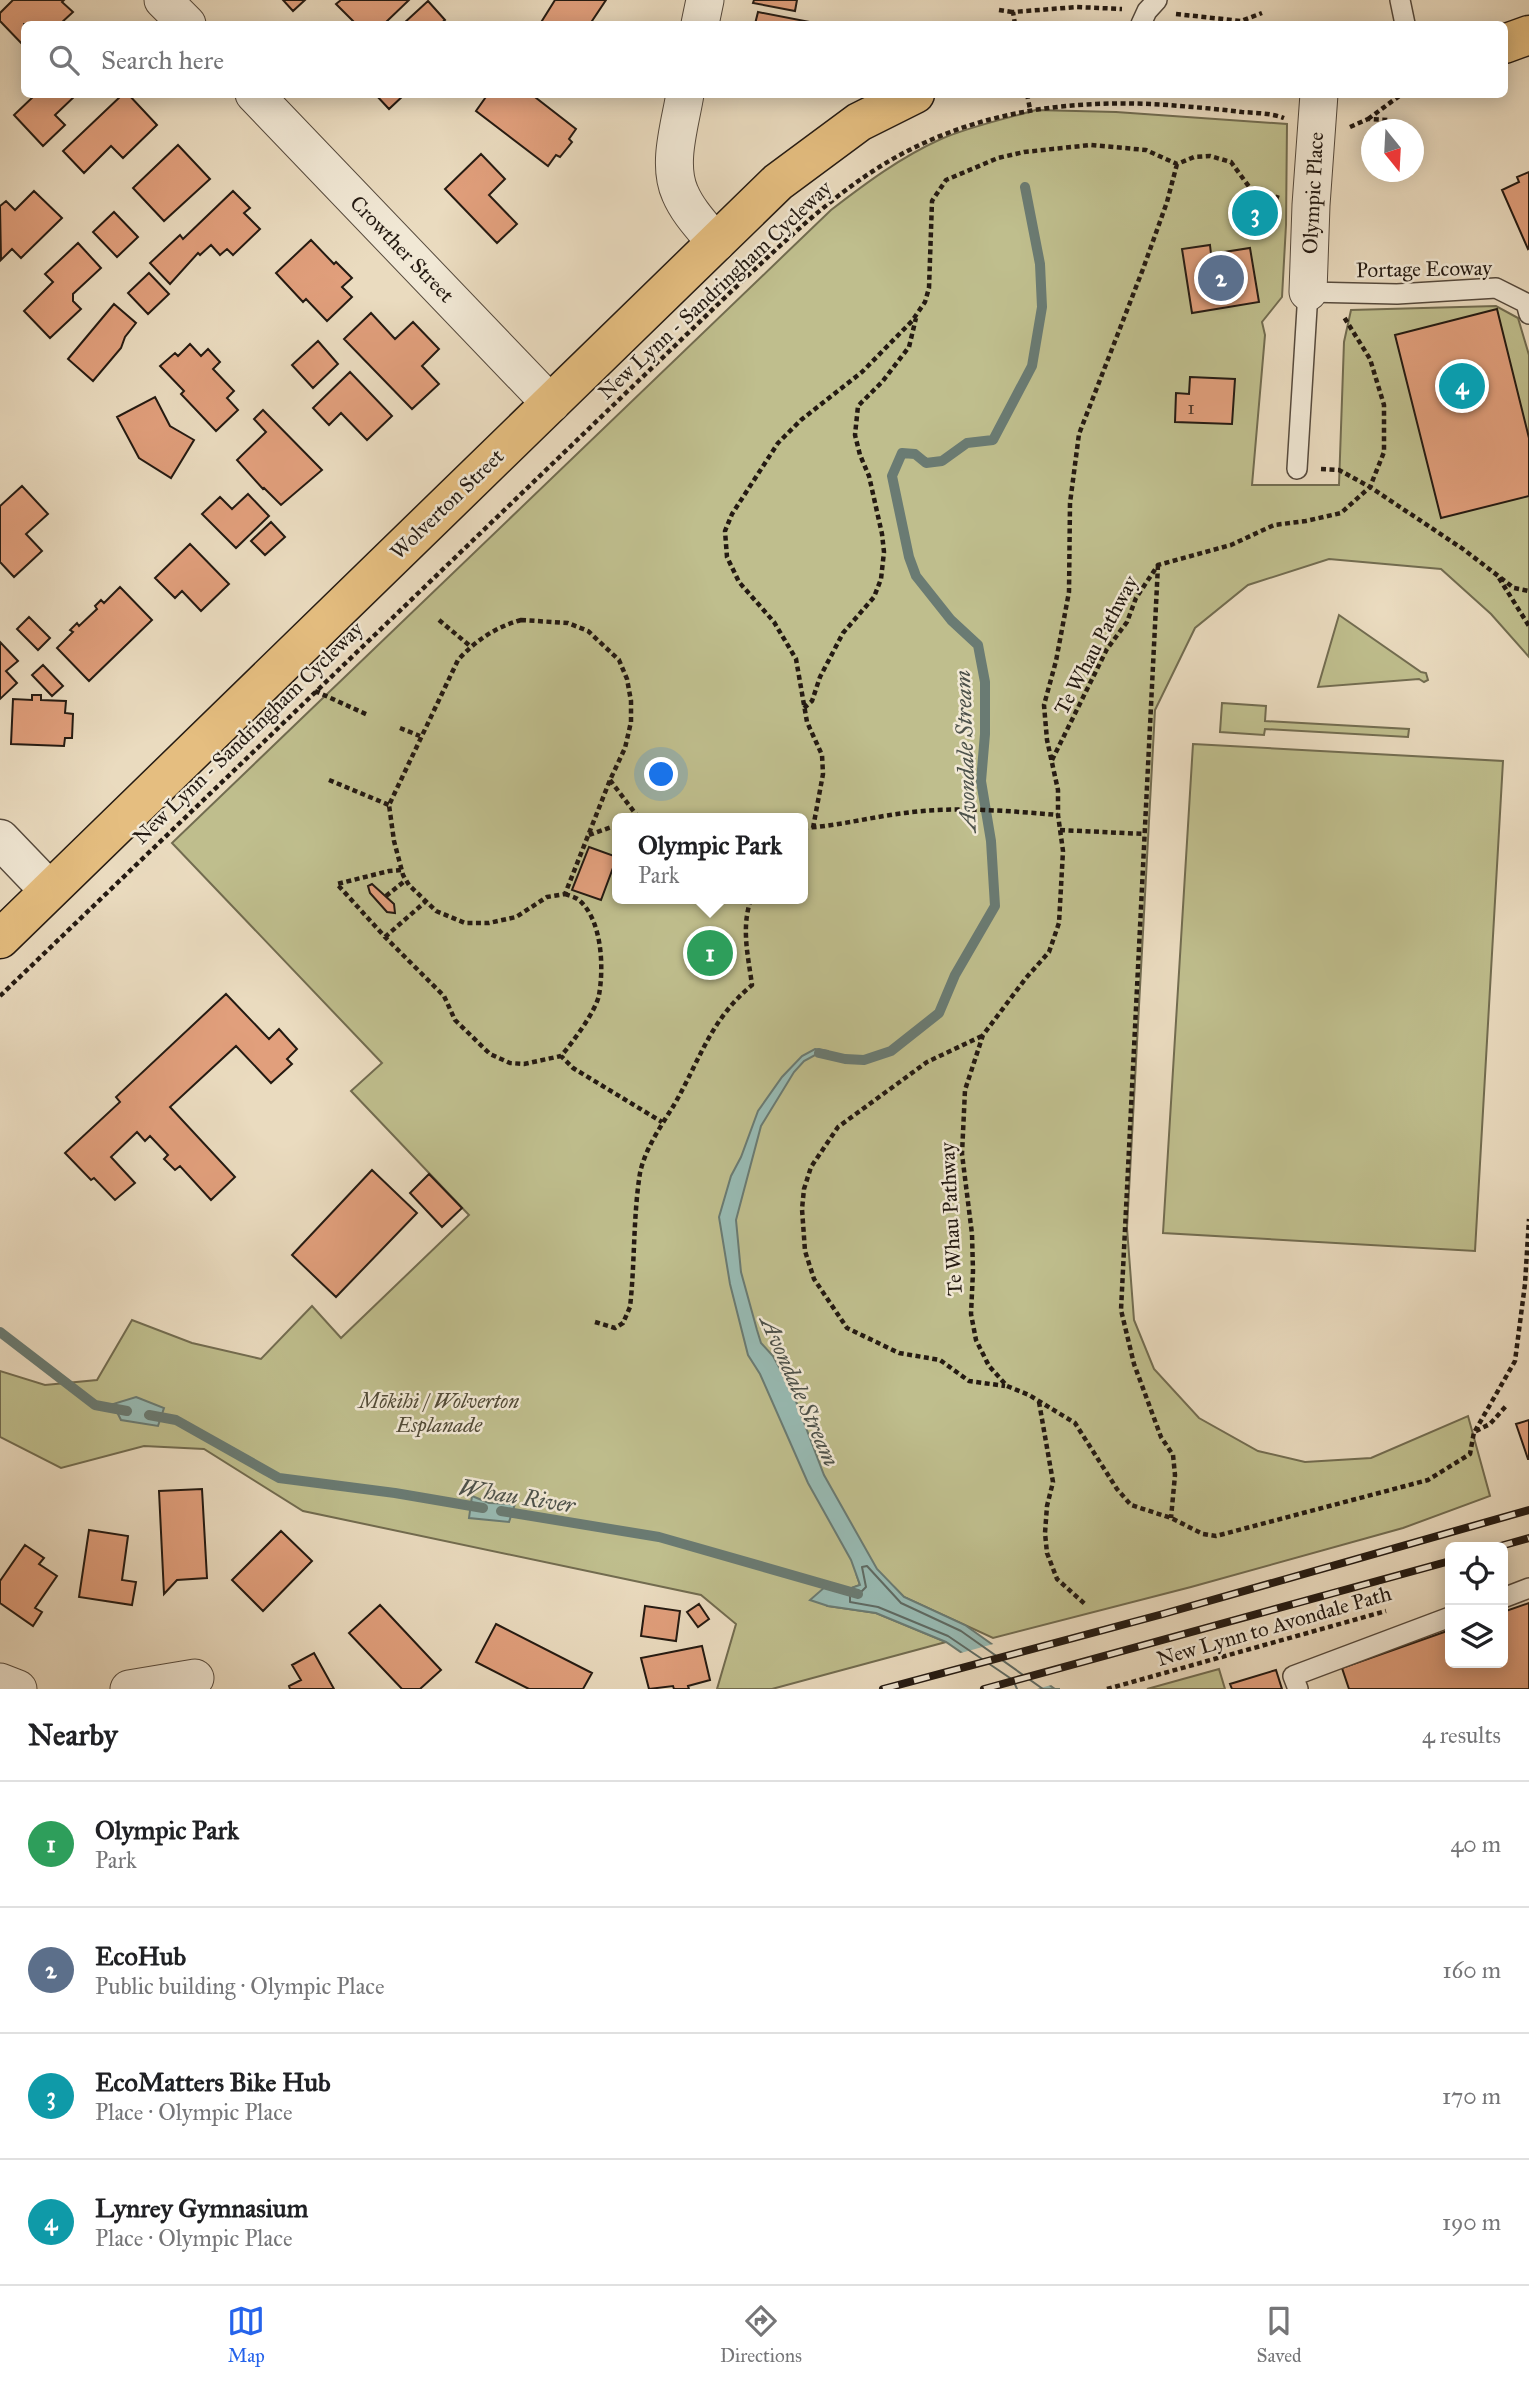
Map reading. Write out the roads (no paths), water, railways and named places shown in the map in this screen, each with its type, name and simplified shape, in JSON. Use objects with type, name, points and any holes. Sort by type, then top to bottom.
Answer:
[{"type":"main road","name":"Wolverton Street","points":[[0,939],[778,182],[859,122],[907,98]]},
{"type":"street","points":[[163,0],[184,21]]},
{"type":"street","points":[[701,21],[705,0]]},
{"type":"street","name":"Crowther Street","points":[[258,98],[551,404]]},
{"type":"street","points":[[684,98],[676,142],[678,190],[716,243]]},
{"type":"street","name":"Olympic Place","points":[[1318,293],[1311,205],[1319,98]]},
{"type":"street","points":[[0,839],[49,890]]},
{"type":"street","points":[[130,1689],[195,1678]]},
{"type":"street","points":[[0,1682],[18,1689]]},
{"type":"lane","points":[[1142,21],[1157,0]]},
{"type":"lane","points":[[1400,0],[1404,21]]},
{"type":"lane","name":"Portage Ecoway","points":[[1318,293],[1397,294],[1496,288],[1525,303],[1529,314]]},
{"type":"lane","points":[[1297,469],[1318,293]]},
{"type":"lane","points":[[1508,1596],[1529,1588]]},
{"type":"lane","points":[[1298,1689],[1293,1676],[1445,1619]]},
{"type":"water","points":[[815,1049],[828,1051],[831,1056],[815,1055],[804,1061],[794,1072],[761,1126],[736,1220],[741,1272],[761,1343],[773,1356],[792,1391],[824,1475],[877,1569],[904,1597],[965,1625],[1055,1689],[1014,1689],[946,1642],[876,1613],[828,1606],[810,1600],[826,1586],[843,1591],[860,1585],[851,1560],[808,1483],[760,1374],[748,1355],[730,1284],[719,1217],[731,1176],[758,1111],[782,1077],[802,1056]]},
{"type":"water","points":[[136,1397],[164,1408],[158,1426],[121,1420],[113,1404]]},
{"type":"water","points":[[472,1496],[489,1503],[515,1504],[509,1522],[469,1518]]},
{"type":"waterway","name":"Avondale Stream","points":[[819,1053],[864,1060],[891,1051],[939,1013],[955,975],[995,906],[991,841],[981,781],[985,682],[978,645],[951,620],[916,576],[909,557],[892,476],[902,453],[915,454],[926,463],[942,461],[967,443],[993,440],[1032,366],[1042,307],[1040,264],[1025,187]]},
{"type":"waterway","name":"Whau River","points":[[0,1332],[95,1405],[127,1411]]},
{"type":"waterway","name":"Whau River","points":[[149,1415],[176,1420],[279,1478],[483,1508]]},
{"type":"waterway","name":"Whau River","points":[[501,1511],[659,1537],[858,1594]]},
{"type":"railway","points":[[883,1689],[1163,1614],[1529,1510]]},
{"type":"railway","points":[[1508,1544],[1529,1538]]},
{"type":"railway","points":[[984,1689],[1445,1562]]},
{"type":"place","name":"EcoMatters Bike Hub","points":[[1255,213]]},
{"type":"place","name":"EcoHub","points":[[1221,278]]},
{"type":"place","name":"Lynrey Gymnasium","points":[[1462,386]]},
{"type":"place","name":"Olympic Park","points":[[710,953]]},
{"type":"park label","name":"Mōkihi / Wolverton Esplanade","points":[[439,1413]]}]
